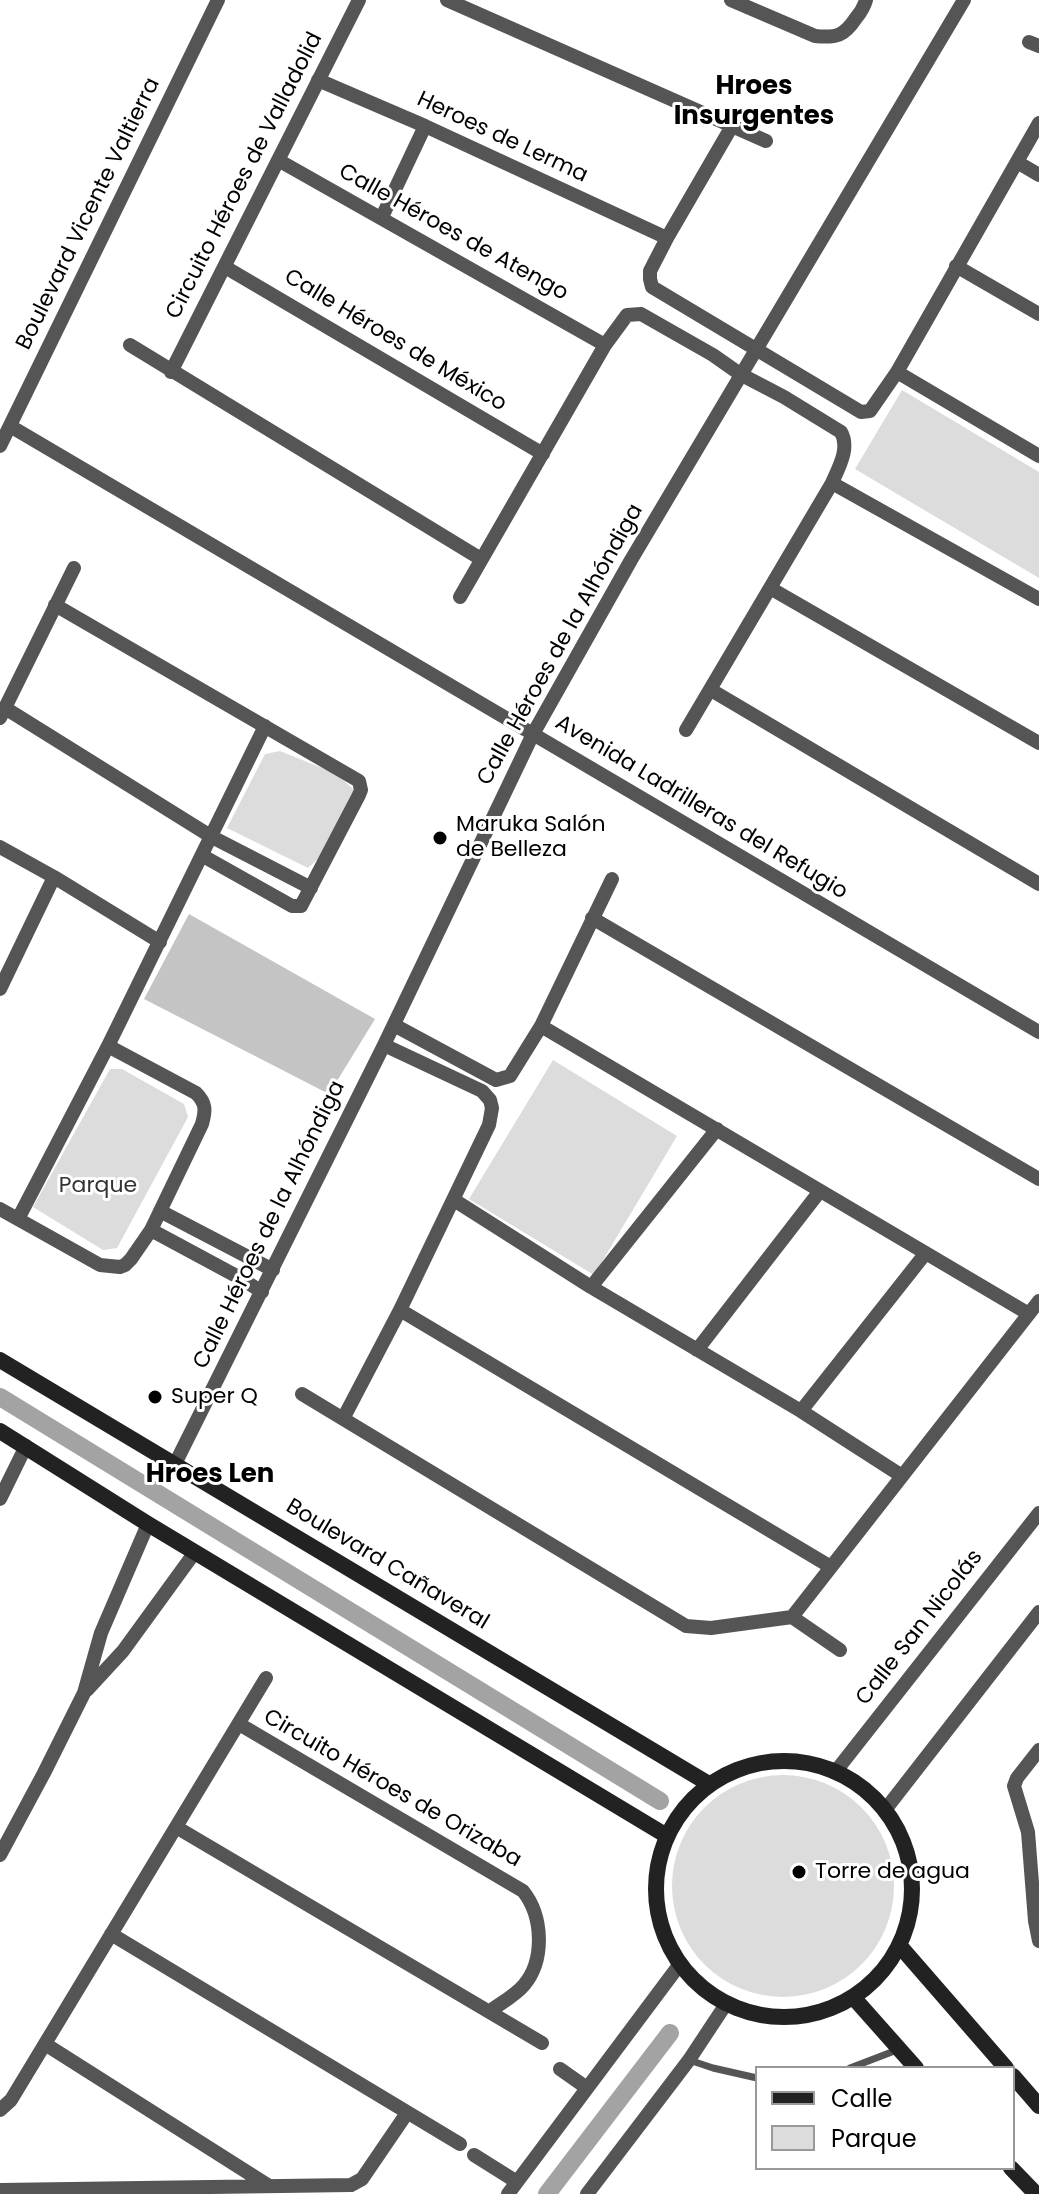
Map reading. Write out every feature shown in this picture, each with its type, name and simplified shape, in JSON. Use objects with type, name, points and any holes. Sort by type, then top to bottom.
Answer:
[{"type":"street","name":"Boulevard Vicente Valtierra","points":[[0,446],[218,0]]},
{"type":"street","name":"Circuito Héroes de Valladolid","points":[[171,372],[359,0]]},
{"type":"street","points":[[447,0],[766,141]]},
{"type":"street","points":[[731,0],[815,36],[826,37],[848,31],[866,0]]},
{"type":"street","name":"Calle Héroes de la Alhóndiga","points":[[175,1464],[394,1025],[533,734],[740,374],[964,0]]},
{"type":"street","name":"Heroes de Lerma","points":[[318,80],[667,238]]},
{"type":"street","points":[[732,126],[650,271],[652,287],[861,412],[870,411],[897,372],[1039,123]]},
{"type":"street","points":[[382,217],[425,126]]},
{"type":"street","name":"Calle Héroes de Atengo","points":[[278,160],[605,345]]},
{"type":"street","points":[[1017,162],[1039,175]]},
{"type":"street","points":[[956,266],[1039,314]]},
{"type":"street","name":"Calle Héroes de México","points":[[225,267],[543,454]]},
{"type":"street","points":[[460,597],[605,345],[627,315],[641,314],[713,355],[841,432],[845,438],[843,456],[832,483],[686,730]]},
{"type":"street","points":[[130,345],[481,559]]},
{"type":"street","points":[[897,372],[1039,456]]},
{"type":"street","name":"Avenida Ladrilleras del Refugio","points":[[10,426],[1039,1032]]},
{"type":"street","points":[[832,483],[1039,599]]},
{"type":"street","points":[[74,568],[2,713],[212,837],[311,888]]},
{"type":"street","points":[[770,588],[1039,743]]},
{"type":"street","points":[[55,605],[359,781],[359,795],[301,906],[292,906],[203,856]]},
{"type":"street","points":[[711,690],[1039,884]]},
{"type":"street","points":[[18,1219],[108,1046],[265,726]]},
{"type":"street","points":[[0,847],[160,942]]},
{"type":"street","points":[[0,989],[54,877]]},
{"type":"street","points":[[394,1025],[496,1080],[510,1076],[541,1026],[612,879]]},
{"type":"street","points":[[592,918],[1039,1179]]},
{"type":"street","points":[[541,1026],[1029,1314]]},
{"type":"street","points":[[344,1417],[400,1310],[492,1117],[490,1100],[482,1091],[384,1045]]},
{"type":"street","points":[[0,1209],[100,1265],[110,1267],[120,1267],[131,1259],[151,1230],[202,1124],[205,1103],[196,1093],[108,1046]]},
{"type":"street","points":[[591,1287],[717,1129]]},
{"type":"street","points":[[697,1350],[820,1191]]},
{"type":"street","points":[[454,1200],[902,1476]]},
{"type":"street","points":[[160,1211],[273,1270]]},
{"type":"street","points":[[151,1230],[262,1292]]},
{"type":"street","points":[[801,1411],[925,1254]]},
{"type":"street","points":[[792,1617],[1039,1301]]},
{"type":"street","points":[[400,1310],[831,1567]]},
{"type":"street","name":"Boulevard Cañaveral","points":[[0,1360],[709,1784]]},
{"type":"street","points":[[302,1394],[686,1626],[711,1628],[792,1617],[840,1650]]},
{"type":"street","points":[[0,1431],[148,1524],[667,1836]]},
{"type":"street","points":[[0,1499],[26,1446]]},
{"type":"street","name":"Calle San Nicolás","points":[[836,1771],[1039,1513]]},
{"type":"street","points":[[0,1855],[84,1693],[101,1633],[148,1524]]},
{"type":"street","points":[[84,1693],[123,1651],[195,1552]]},
{"type":"street","points":[[885,1810],[1039,1612]]},
{"type":"street","name":"Circuito Héroes de Orizaba","points":[[0,2110],[11,2100],[266,1678]]},
{"type":"street","name":"Circuito Héroes de Orizaba","points":[[239,1724],[523,1891],[538,1925],[536,1956],[523,1986],[489,2012]]},
{"type":"street","points":[[1039,1750],[1014,1786],[1028,1832],[1039,1941]]},
{"type":"street","points":[[784,1760],[811,1763],[836,1771],[865,1789],[885,1810],[903,1841],[911,1875],[910,1911],[899,1945],[876,1979],[853,1997],[823,2011],[791,2017],[758,2015],[726,2004],[701,1987],[680,1964],[664,1934],[657,1902],[658,1869],[667,1836],[692,1799],[709,1784],[733,1771],[758,1763],[784,1760]]},
{"type":"street","points":[[176,1827],[542,2043]]},
{"type":"street","points":[[111,1934],[460,2144]]},
{"type":"street","points":[[899,1945],[1004,2066]]},
{"type":"street","points":[[474,2155],[512,2188],[680,1964]]},
{"type":"street","points":[[853,1997],[914,2066]]},
{"type":"street","points":[[587,2194],[689,2060],[726,2004]]},
{"type":"street","points":[[45,2044],[269,2186]]},
{"type":"street","points":[[560,2069],[587,2088]]},
{"type":"street","points":[[1015,2078],[1039,2106]]},
{"type":"street","points":[[0,2190],[358,2183],[407,2113]]},
{"type":"street","points":[[1013,2170],[1036,2194]]},
{"type":"lane","points":[[855,2066],[899,2049]]},
{"type":"lane","points":[[689,2060],[755,2078]]},
{"type":"green space","points":[[902,390],[1039,472],[1039,578],[855,469]]},
{"type":"green space","points":[[280,751],[337,774],[354,790],[321,856],[308,868],[227,828],[265,754]]},
{"type":"green space","points":[[553,1060],[677,1136],[594,1275],[469,1199]]},
{"type":"green space","name":"Parque","points":[[110,1069],[122,1069],[184,1104],[188,1117],[117,1248],[103,1250],[33,1207]]},
{"type":"green space","points":[[783,1775],[805,1777],[825,1784],[861,1808],[885,1844],[892,1864],[892,1908],[885,1928],[861,1964],[825,1988],[805,1995],[783,1997],[761,1995],[741,1988],[705,1964],[681,1928],[674,1908],[672,1886],[674,1864],[681,1844],[705,1808],[741,1784],[761,1777]]},
{"type":"building","points":[[189,914],[375,1019],[329,1094],[144,999]]},
{"type":"waterway","points":[[0,1397],[660,1801]]},
{"type":"waterway","points":[[547,2194],[670,2033]]},
{"type":"place","name":"Maruka Salón de Belleza","points":[[440,838]]},
{"type":"place","name":"Super Q","points":[[155,1397]]},
{"type":"place","name":"Torre de agua","points":[[799,1872]]},
{"type":"district","name":"Hroes Insurgentes","points":[[754,102]]},
{"type":"district","name":"Hroes Len","points":[[210,1475]]}]
